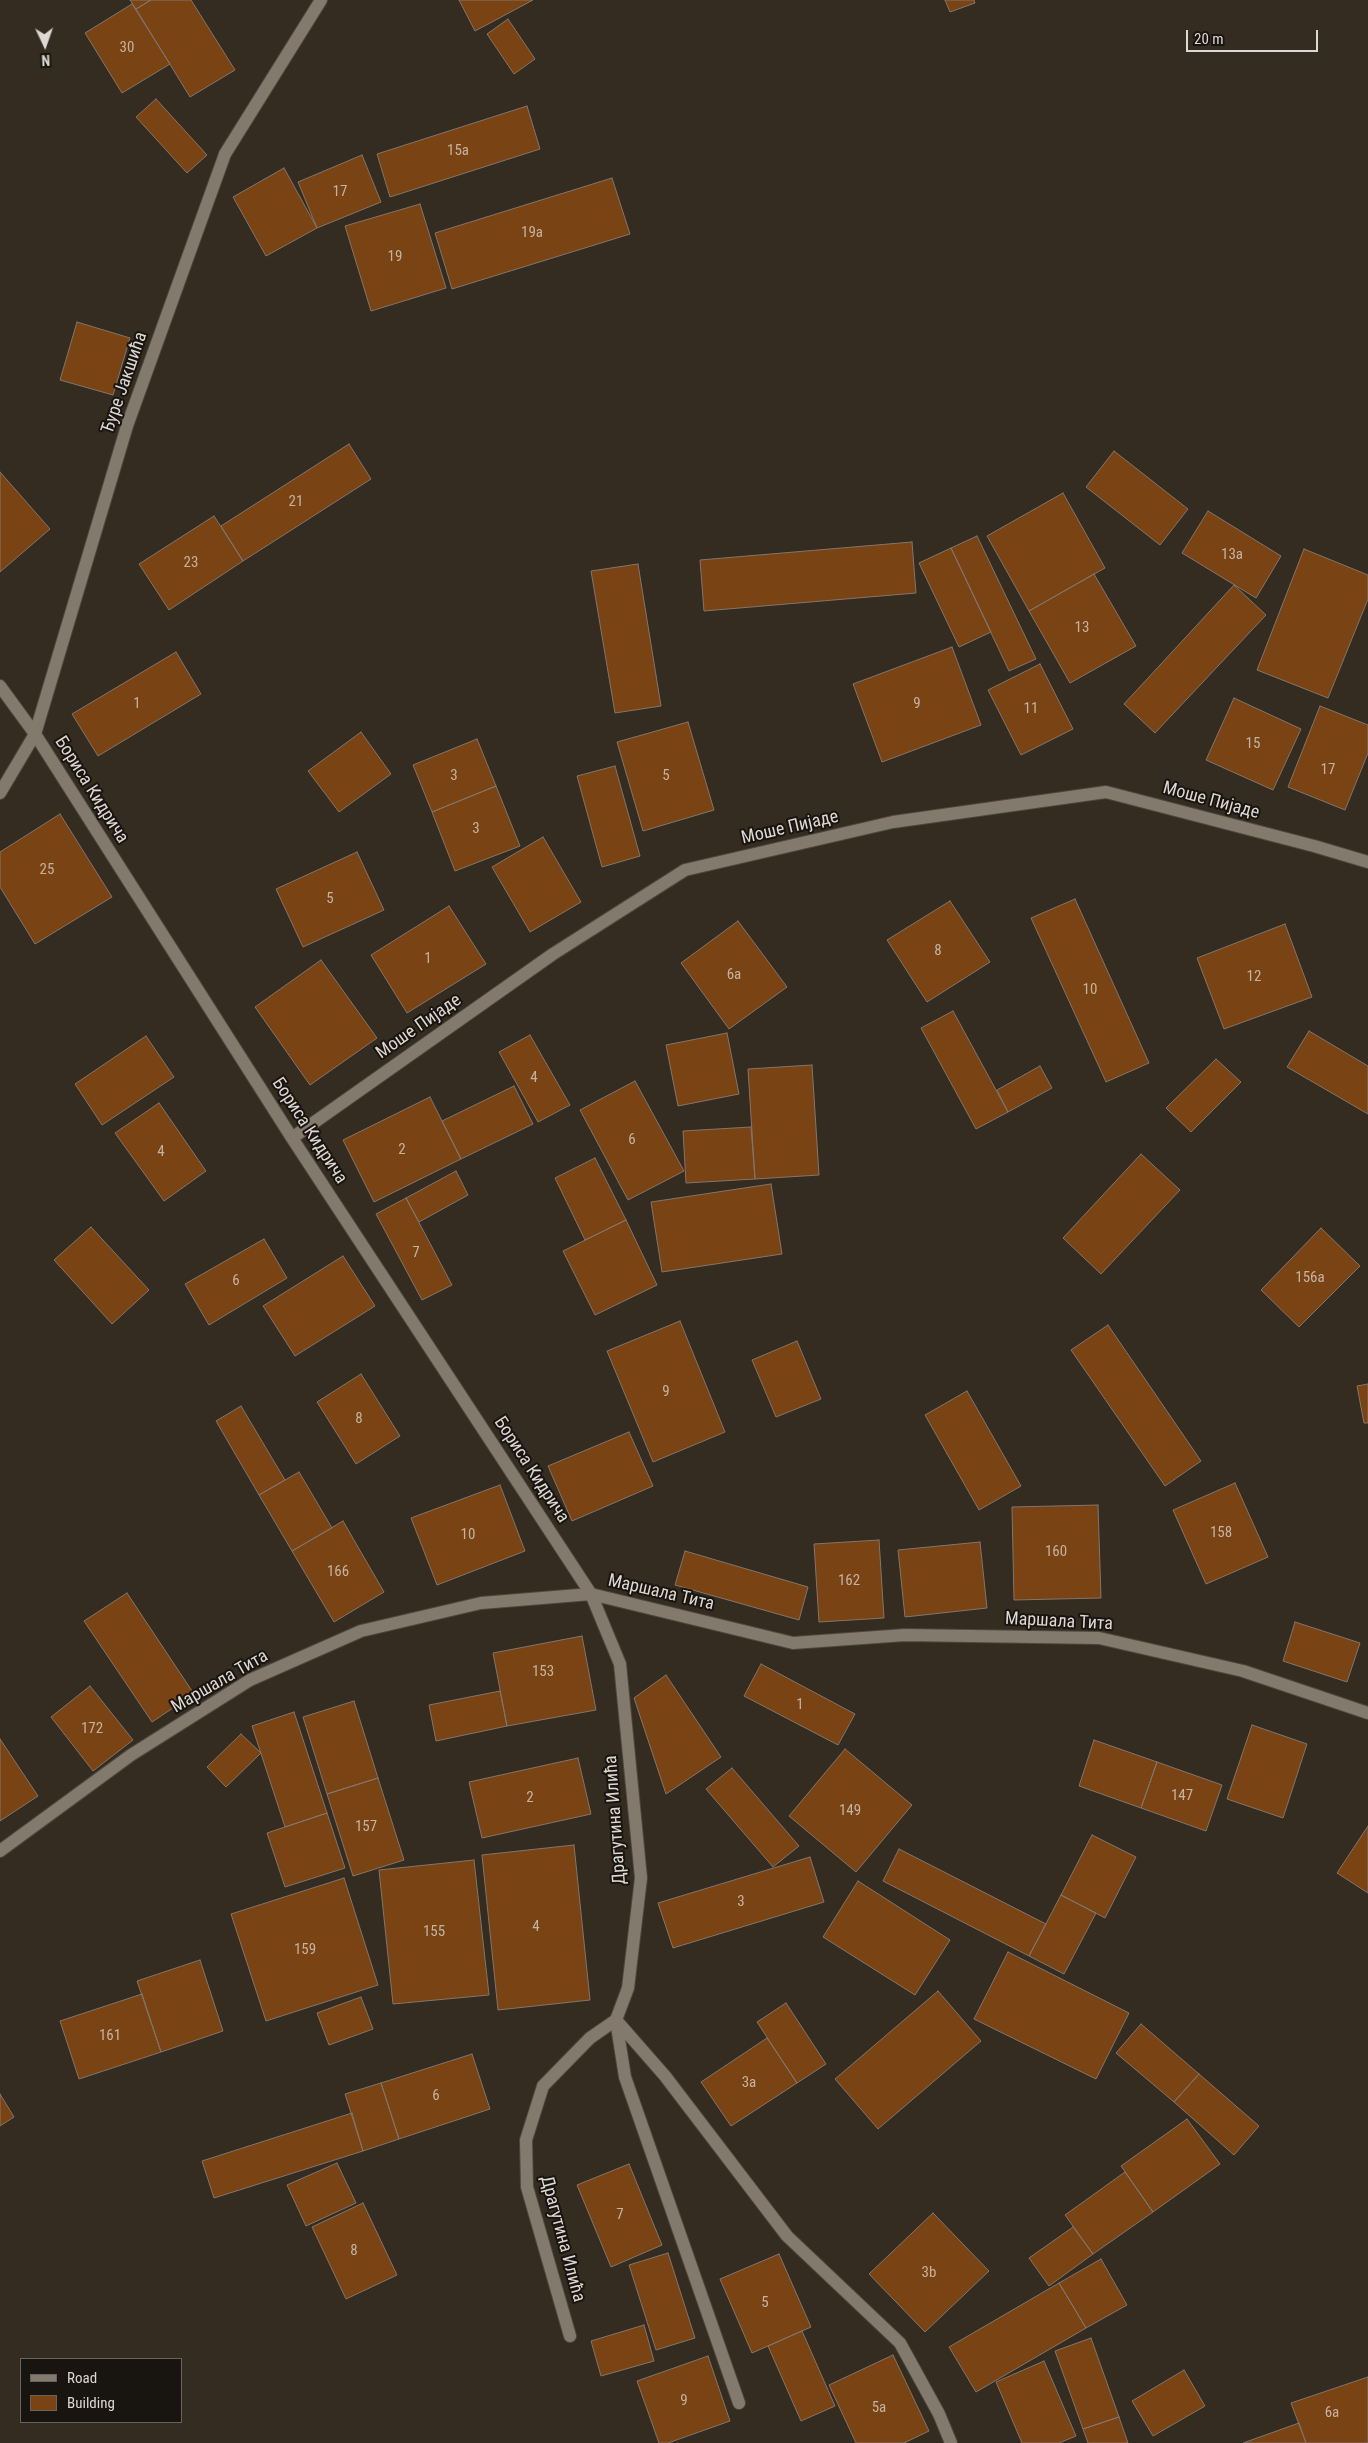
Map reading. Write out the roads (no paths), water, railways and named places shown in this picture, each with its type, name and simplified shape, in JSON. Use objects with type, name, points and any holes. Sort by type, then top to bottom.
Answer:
[{"type":"street","name":"Ђуре Јакшића","points":[[0,793],[35,734],[127,426],[225,154],[320,0]]},
{"type":"street","name":"Бориса Кидрича","points":[[0,686],[35,734],[292,1138],[591,1594]]},
{"type":"street","name":"Моше Пијаде","points":[[292,1138],[553,954],[685,870],[893,822],[1106,792],[1314,846],[1368,862]]},
{"type":"street","name":"Маршала Тита","points":[[0,1851],[131,1755],[250,1680],[361,1631],[481,1603],[591,1594],[793,1643],[905,1635],[1099,1638],[1243,1671],[1368,1713]]},
{"type":"street","name":"Драгутина Илића","points":[[570,2336],[527,2186],[526,2140],[543,2086],[590,2038],[616,2020],[628,1988],[641,1878],[620,1664],[591,1594]]},
{"type":"street","points":[[616,2020],[625,2077],[739,2403]]},
{"type":"street","points":[[616,2020],[665,2076],[788,2236],[900,2343],[938,2414],[951,2443]]}]
